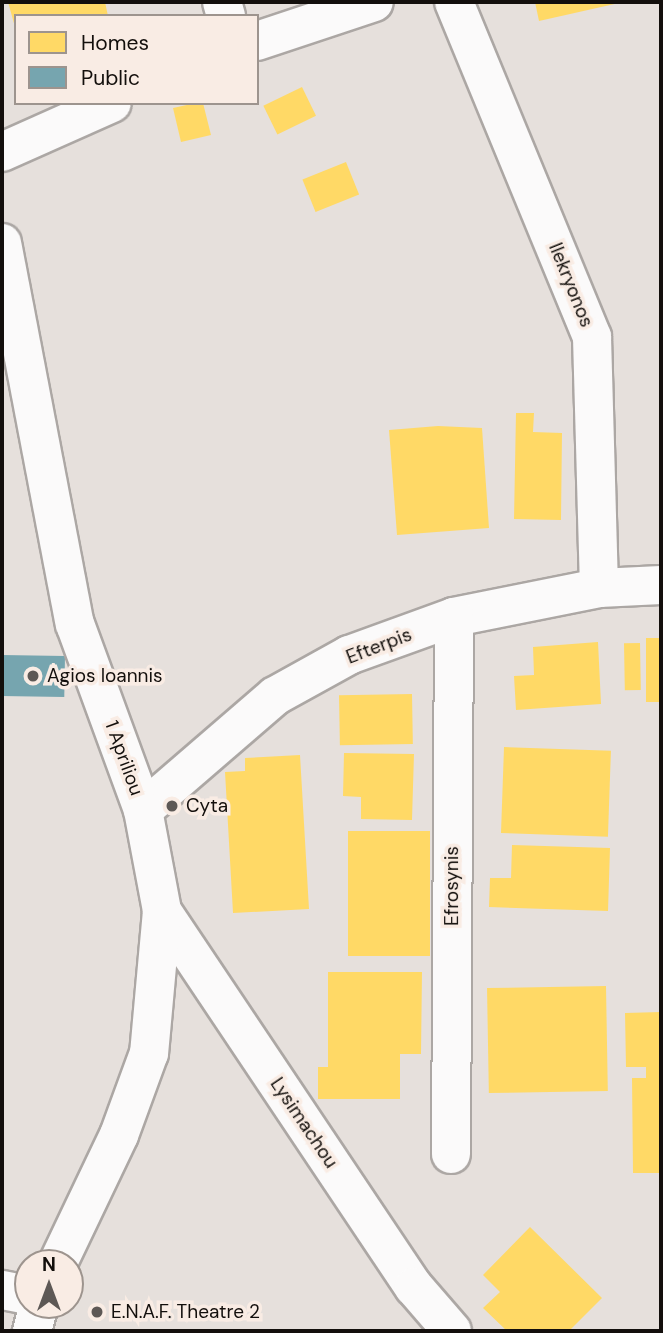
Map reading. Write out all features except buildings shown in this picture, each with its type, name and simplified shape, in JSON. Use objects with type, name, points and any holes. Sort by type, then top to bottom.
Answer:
[{"type":"street","points":[[259,40],[374,2]]},
{"type":"street","name":"Ilekryonos","points":[[454,2],[592,337],[599,588]]},
{"type":"street","points":[[2,152],[108,105]]},
{"type":"street","name":"1 Apriliou","points":[[2,243],[75,624],[143,810],[162,911],[149,1053],[119,1135],[65,1249]]},
{"type":"street","name":"Efterpis","points":[[143,810],[275,696],[349,655],[454,617],[599,588],[661,585]]},
{"type":"street","name":"Efrosynis","points":[[451,1154],[454,617]]},
{"type":"street","name":"Lysimachou","points":[[162,911],[414,1287],[452,1331]]},
{"type":"place","name":"Agios Ioannis","points":[[33,676]]},
{"type":"place","name":"Cyta","points":[[172,806]]},
{"type":"place","name":"E.N.A.F. Theatre 2","points":[[97,1312]]}]
